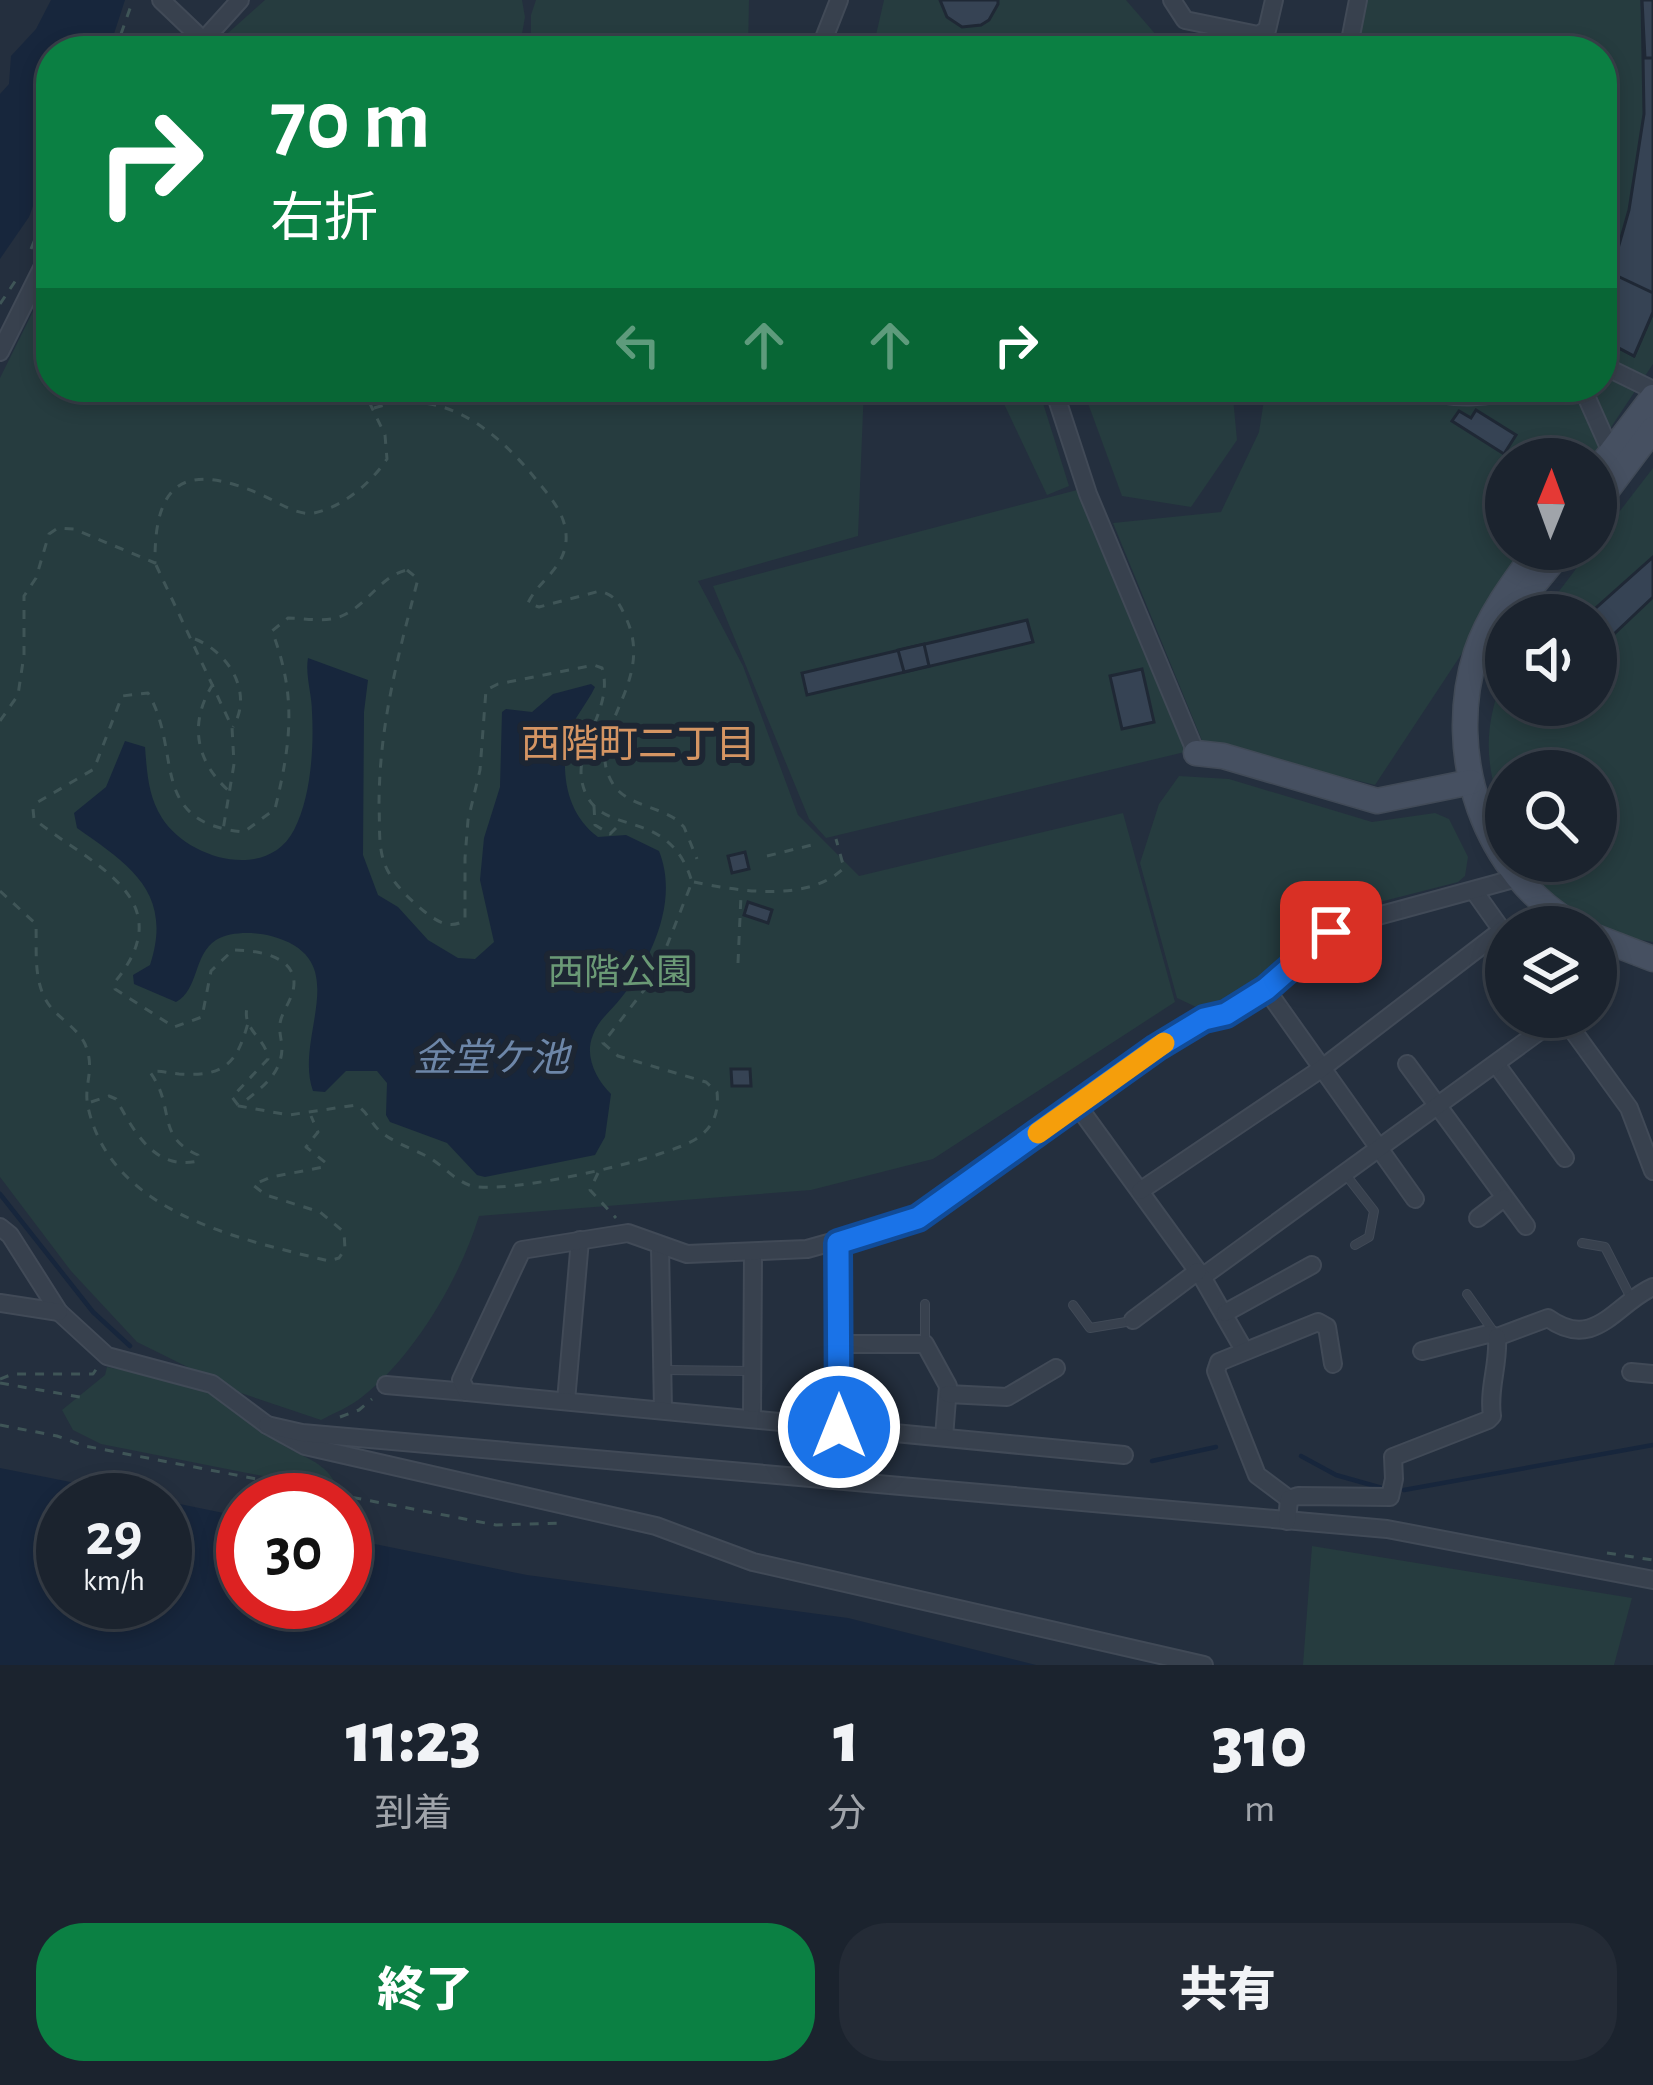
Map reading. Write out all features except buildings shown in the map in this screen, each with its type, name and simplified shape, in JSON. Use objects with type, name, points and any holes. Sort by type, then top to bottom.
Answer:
[{"type":"street","points":[[160,0],[190,36]]},
{"type":"street","points":[[825,36],[838,0]]},
{"type":"street","points":[[1178,4],[1185,20],[1258,35],[1267,30],[1274,0]]},
{"type":"street","points":[[1351,36],[1358,0]]},
{"type":"street","points":[[206,36],[237,1]]},
{"type":"street","points":[[0,352],[36,280]]},
{"type":"street","points":[[1617,373],[1653,393],[1617,444]]},
{"type":"street","points":[[1058,402],[1088,494],[1196,753],[1223,756],[1377,801],[1471,782]]},
{"type":"street","points":[[1586,402],[1597,438]]},
{"type":"street","points":[[1617,477],[1653,429]]},
{"type":"street","points":[[1485,823],[1466,757],[1466,698],[1477,649],[1522,570]]},
{"type":"street","points":[[1527,594],[1546,570]]},
{"type":"street","points":[[1477,649],[1485,641]]},
{"type":"street","points":[[467,1392],[461,1380],[522,1250],[628,1233],[687,1254],[753,1252],[838,1243],[918,1218],[1156,1048],[1266,989],[1341,926],[1504,882]]},
{"type":"street","points":[[1521,882],[1547,906]]},
{"type":"street","points":[[1474,891],[1485,906]]},
{"type":"street","points":[[1617,945],[1653,959]]},
{"type":"street","points":[[1140,1191],[1321,1069],[1485,947]]},
{"type":"street","points":[[1266,989],[1415,1199]]},
{"type":"street","points":[[1133,1320],[1532,1038]]},
{"type":"street","points":[[1576,1038],[1628,1108],[1653,1171]]},
{"type":"street","points":[[1407,1064],[1526,1226]]},
{"type":"street","points":[[1496,1064],[1565,1158]]},
{"type":"street","points":[[1077,1105],[1200,1274],[1244,1350]]},
{"type":"street","points":[[1478,1218],[1504,1198]]},
{"type":"street","points":[[0,1227],[10,1235],[59,1312],[107,1356],[198,1377],[305,1446],[656,1526],[753,1562],[1204,1665]]},
{"type":"street","points":[[566,1401],[580,1240]]},
{"type":"street","points":[[838,1243],[839,1427]]},
{"type":"street","points":[[660,1246],[663,1410]]},
{"type":"street","points":[[752,1419],[753,1252]]},
{"type":"street","points":[[1226,1313],[1312,1264]]},
{"type":"street","points":[[1422,1351],[1488,1334],[1498,1337],[1548,1318],[1570,1330],[1586,1329],[1608,1322],[1630,1297],[1653,1287]]},
{"type":"street","points":[[0,1303],[59,1312]]},
{"type":"street","points":[[1333,1364],[1327,1327],[1318,1322],[1219,1362],[1216,1371],[1257,1475],[1289,1499],[1390,1497],[1393,1457],[1492,1416],[1489,1393],[1499,1366],[1498,1337]]},
{"type":"street","points":[[840,1343],[925,1345],[948,1386],[944,1437]]},
{"type":"street","points":[[948,1394],[1007,1397],[1056,1368]]},
{"type":"street","points":[[1631,1372],[1653,1373]]},
{"type":"street","points":[[386,1385],[1124,1455]]},
{"type":"street","points":[[267,1425],[1387,1529],[1653,1580]]},
{"type":"street","points":[[1287,1521],[1289,1499]]},
{"type":"lane","points":[[1345,1174],[1374,1211],[1369,1237],[1355,1245]]},
{"type":"lane","points":[[1582,1243],[1605,1247],[1630,1297]]},
{"type":"lane","points":[[1467,1294],[1498,1337]]},
{"type":"lane","points":[[925,1304],[925,1345]]},
{"type":"lane","points":[[1073,1305],[1090,1328],[1133,1320]]},
{"type":"lane","points":[[662,1370],[753,1370]]},
{"type":"path","points":[[123,36],[133,0]]},
{"type":"path","points":[[29,254],[36,237]]},
{"type":"path","points":[[0,304],[22,271]]},
{"type":"path","points":[[232,728],[155,563],[155,536],[165,495],[181,481],[200,477],[224,481],[300,513],[315,513],[348,499],[387,459],[385,435],[371,402]]},
{"type":"path","points":[[374,408],[403,402]]},
{"type":"path","points":[[420,402],[463,415],[500,440],[553,500],[566,524],[566,546],[559,566],[528,603],[539,607],[600,591],[620,606],[636,642],[636,664],[608,734],[608,775],[629,798],[677,820],[697,859]]},
{"type":"path","points":[[0,721],[18,695],[24,656],[24,596],[36,578],[49,534],[58,528],[74,529],[155,563]]},
{"type":"path","points":[[239,1106],[273,1077],[280,1064],[278,1027],[292,994],[290,968],[254,950],[233,950],[211,971],[202,1017],[175,1027],[137,1006],[114,983],[135,950],[139,927],[134,897],[34,819],[33,808],[94,770],[122,696],[148,693],[159,712],[167,772],[184,806],[210,829],[244,832],[275,809],[292,727],[287,678],[272,631],[287,618],[337,618],[393,573],[407,570],[418,579],[392,672],[379,788],[384,862],[398,886],[445,925],[457,926],[466,920],[468,820],[480,770],[486,690],[498,684],[594,665],[602,668],[606,680],[601,709],[583,752],[581,779],[594,806],[595,825],[603,835],[616,831],[623,820]]},
{"type":"path","points":[[193,638],[216,647],[232,669],[239,711],[232,728],[231,794],[223,830]]},
{"type":"path","points":[[214,682],[197,723],[199,750],[209,770],[231,794]]},
{"type":"path","points":[[248,1023],[268,1051],[268,1059],[232,1097],[239,1106],[310,1114],[356,1105],[391,1139],[432,1159],[466,1184],[492,1190],[599,1170],[694,1140],[719,1110],[717,1091],[706,1082],[617,1056],[603,1043],[655,976],[692,882],[688,868],[656,830],[594,806]]},
{"type":"path","points":[[692,882],[741,893],[781,890],[836,876],[844,868],[836,839]]},
{"type":"path","points":[[767,856],[816,844]]},
{"type":"path","points":[[0,891],[35,924],[39,989],[49,1006],[83,1039],[92,1067],[87,1104],[109,1161],[142,1192],[250,1241],[329,1261],[339,1258],[345,1249],[344,1232],[305,1204],[266,1195],[253,1185],[324,1167],[326,1163],[306,1147],[319,1132],[310,1114]]},
{"type":"path","points":[[738,963],[741,893]]},
{"type":"path","points":[[87,1104],[110,1096],[116,1099],[143,1144],[155,1154],[198,1161],[198,1155],[179,1147],[170,1135],[167,1106],[150,1072],[192,1074],[230,1064],[237,1058],[248,1023],[247,1008]]},
{"type":"path","points":[[599,1170],[590,1190],[628,1233]]},
{"type":"path","points":[[0,1381],[13,1374],[93,1374],[107,1356]]},
{"type":"path","points":[[0,1381],[80,1397]]},
{"type":"path","points":[[326,1434],[342,1415],[368,1404],[386,1385]]},
{"type":"path","points":[[0,1425],[496,1525],[574,1523],[585,1510]]},
{"type":"green space","points":[[265,0],[522,0],[525,17],[522,36],[225,36]]},
{"type":"green space","points":[[536,0],[749,0],[748,36],[531,36]]},
{"type":"green space","points":[[884,0],[1126,0],[1157,36],[876,36]]},
{"type":"green space","points":[[1363,0],[1653,0],[1653,364],[1604,438],[1485,438],[1485,570],[1517,570],[1501,594],[1485,594],[1485,619],[1375,785],[1203,743],[1113,523],[1221,512],[1259,432],[1264,402],[1617,402],[1617,36],[1353,36]]},
{"type":"green space","name":"西階公園","points":[[36,305],[36,402],[863,402],[858,536],[698,581],[743,666],[798,815],[859,876],[1123,813],[1175,1002],[933,1159],[811,1190],[479,1216],[447,1290],[400,1361],[362,1397],[321,1420],[238,1392],[137,1342],[71,1271],[0,1177],[0,378]]},
{"type":"green space","points":[[1003,402],[1043,402],[1069,486],[1047,495]]},
{"type":"green space","points":[[1088,402],[1233,402],[1237,440],[1191,507],[1122,496]]},
{"type":"green space","points":[[1653,468],[1653,942],[1617,934],[1617,906],[1562,906],[1538,882],[1617,882],[1617,750],[1489,750],[1490,726],[1617,726],[1617,594],[1557,594],[1575,570],[1617,570],[1617,515]]},
{"type":"green space","points":[[1077,490],[1189,751],[826,838],[809,819],[713,586]]},
{"type":"green space","points":[[1179,776],[1229,779],[1372,822],[1435,813],[1449,819],[1468,857],[1465,876],[1458,882],[1329,915],[1313,936],[1237,1001],[1209,1013],[1177,998],[1140,863],[1159,804]]},
{"type":"green space","points":[[107,1367],[196,1384],[329,1473],[247,1473],[101,1444],[73,1430],[62,1410],[105,1375]]},
{"type":"green space","points":[[1312,1546],[1632,1598],[1614,1665],[1303,1665]]},
{"type":"water","points":[[51,0],[125,0],[113,36],[36,36],[36,198],[29,217],[0,259],[0,94],[9,84],[11,56],[36,29]]},
{"type":"water","name":"金堂ケ池","points":[[308,658],[368,680],[363,855],[378,895],[398,907],[428,940],[458,958],[475,959],[494,942],[480,880],[484,838],[500,787],[502,712],[532,712],[553,694],[591,684],[595,687],[567,739],[565,767],[573,806],[598,837],[626,835],[659,851],[666,889],[652,947],[598,1025],[591,1043],[593,1067],[611,1094],[605,1137],[595,1155],[485,1177],[477,1175],[447,1143],[390,1122],[387,1083],[377,1071],[346,1071],[325,1092],[313,1091],[309,1069],[317,981],[311,962],[297,947],[271,936],[243,933],[216,940],[203,954],[189,989],[176,1002],[134,984],[133,975],[150,965],[156,940],[151,899],[129,868],[77,828],[74,813],[106,787],[125,741],[145,747],[157,810],[190,844],[208,854],[247,860],[282,846],[300,817],[310,772]]},
{"type":"water","points":[[0,1468],[36,1475],[36,1629],[192,1629],[192,1507],[216,1511],[216,1629],[372,1629],[372,1543],[527,1575],[848,1618],[1036,1665],[0,1665]]},
{"type":"waterway","points":[[0,1194],[93,1312],[130,1346]]},
{"type":"waterway","points":[[1404,1490],[1653,1445]]},
{"type":"waterway","points":[[1152,1461],[1216,1447]]},
{"type":"waterway","points":[[1301,1456],[1336,1475],[1382,1488]]},
{"type":"slow traffic","points":[[1038,1133],[1164,1043]]},
{"type":"district","name":"西階町二丁目","points":[[638,743]]},
{"type":"route","points":[[839,1427],[838,1243],[918,1218],[1156,1048],[1266,989],[1331,932]]}]
